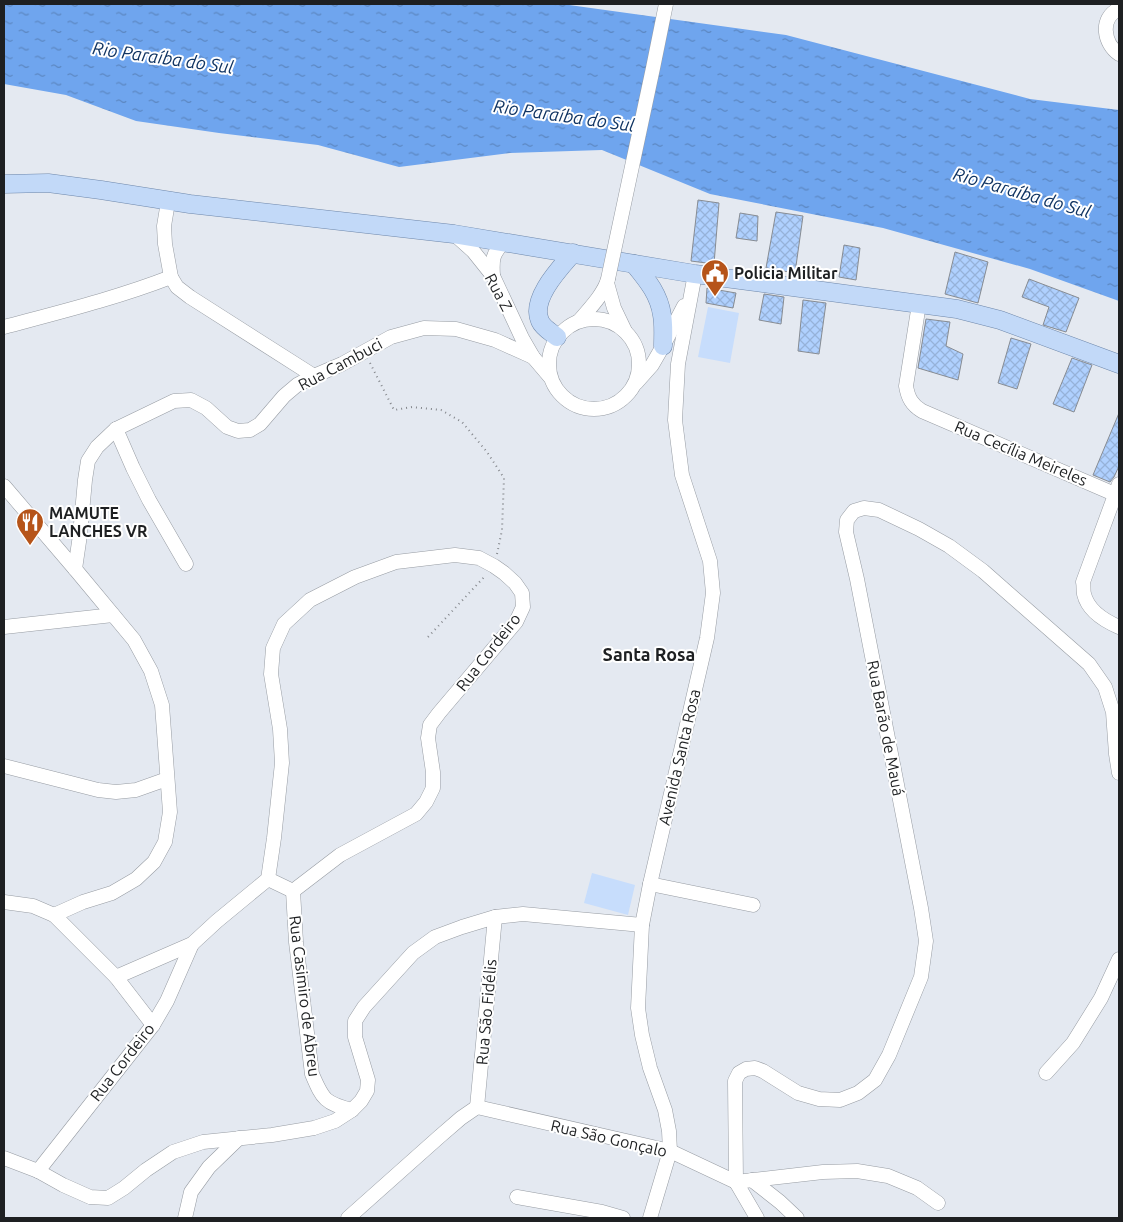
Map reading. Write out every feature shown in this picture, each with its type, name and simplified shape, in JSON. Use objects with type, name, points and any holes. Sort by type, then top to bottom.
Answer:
[{"type":"main road","points":[[4,184],[48,183],[102,190],[168,202],[454,234],[695,274],[957,309],[1000,320],[1119,364]]},
{"type":"main road","points":[[557,337],[540,322],[538,315],[540,301],[547,285],[573,254]]},
{"type":"main road","points":[[634,264],[651,285],[659,301],[662,316],[663,346]]},
{"type":"street","points":[[579,321],[597,298],[607,281],[666,4]]},
{"type":"street","points":[[1119,9],[1108,18],[1106,28],[1109,44],[1119,54]]},
{"type":"street","points":[[168,202],[164,226],[165,244],[172,277],[178,287],[190,297],[314,376]]},
{"type":"street","name":"Rua Z","points":[[454,234],[473,251],[492,276],[533,357]]},
{"type":"street","points":[[492,276],[494,255],[504,242]]},
{"type":"street","name":"Avenida Santa Rosa","points":[[650,1218],[670,1151],[670,1131],[648,1059],[638,1008],[642,925],[707,638],[713,593],[710,561],[682,475],[675,420],[678,364],[695,274]]},
{"type":"street","points":[[4,327],[110,299],[172,277]]},
{"type":"street","points":[[607,281],[614,308],[625,332]]},
{"type":"street","points":[[533,357],[550,377],[557,390],[568,401],[581,408],[596,409],[611,406],[624,398],[652,365],[691,292]]},
{"type":"street","name":"Rua Cecília Meireles","points":[[919,304],[906,386],[910,401],[916,407],[1118,491]]},
{"type":"street","points":[[550,377],[549,356],[557,337],[567,327],[591,318],[615,324],[634,343],[638,358],[638,372],[633,386]]},
{"type":"street","name":"Rua Cambuci","points":[[75,569],[88,461],[97,447],[116,429],[174,401],[191,400],[206,408],[227,427],[238,432],[250,430],[260,424],[284,396],[298,385],[342,364],[391,337],[424,328],[456,329],[495,340],[533,357]]},
{"type":"street","points":[[116,429],[145,492],[186,564]]},
{"type":"street","points":[[4,486],[134,640],[151,671],[162,705],[170,812],[165,842],[154,862],[136,879],[112,893],[83,902],[54,915]]},
{"type":"street","points":[[1118,491],[1083,582],[1084,595],[1091,609],[1106,621],[1119,628]]},
{"type":"street","name":"Rua Barão de Mauá","points":[[736,1182],[735,1080],[739,1073],[746,1069],[755,1068],[798,1093],[819,1099],[840,1100],[858,1093],[875,1080],[889,1055],[921,977],[926,941],[921,908],[857,579],[846,532],[847,520],[854,511],[864,508],[880,510],[949,546],[983,571],[1089,664],[1105,687],[1113,712],[1119,773]]},
{"type":"street","name":"Rua Cordeiro","points":[[116,977],[192,944],[268,879],[282,763],[280,729],[271,674],[273,648],[284,624],[310,600],[355,577],[396,562],[454,555],[479,558],[494,566],[515,583],[522,593],[523,607],[516,622],[430,725],[428,738],[433,772],[433,788],[426,802],[416,814],[340,855],[293,891]]},
{"type":"street","points":[[4,627],[114,615]]},
{"type":"street","points":[[4,766],[98,790],[116,792],[136,790],[167,779]]},
{"type":"street","points":[[268,879],[293,891]]},
{"type":"street","points":[[650,884],[753,905]]},
{"type":"street","name":"Rua Casimiro de Abreu","points":[[293,891],[296,942],[312,1074],[319,1091],[326,1101],[352,1110]]},
{"type":"street","points":[[4,902],[33,906],[54,915],[116,977],[153,1025]]},
{"type":"street","points":[[4,1158],[38,1171],[90,1197],[108,1198],[173,1152],[203,1142],[314,1128],[335,1121],[352,1110],[367,1091],[368,1080],[355,1037],[355,1021],[364,1007],[413,953],[435,937],[495,917],[523,914],[642,925]]},
{"type":"street","name":"Rua São Fidélis","points":[[477,1107],[495,917]]},
{"type":"street","name":"Rua Cordeiro","points":[[38,1171],[153,1025],[167,1001],[192,944]]},
{"type":"street","points":[[1046,1073],[1073,1043],[1101,998],[1119,959]]},
{"type":"street","points":[[348,1218],[439,1136],[477,1107]]},
{"type":"street","name":"Rua São Gonçalo","points":[[477,1107],[670,1151],[736,1182]]},
{"type":"street","points":[[185,1218],[191,1192],[209,1167],[239,1138]]},
{"type":"street","points":[[757,1218],[736,1182],[823,1172],[856,1171],[888,1176],[917,1188],[938,1203]]},
{"type":"street","points":[[752,1180],[797,1218]]},
{"type":"street","points":[[517,1197],[602,1212],[623,1218]]},
{"type":"path","points":[[364,352],[394,410],[412,407],[441,410],[462,422],[487,452],[504,478],[502,530],[494,566],[428,637]]},
{"type":"shaded area","points":[[708,307],[739,313],[730,363],[698,357]]},
{"type":"shaded area","points":[[592,873],[635,885],[628,915],[584,903]]},
{"type":"water","name":"Rio Paraíba do Sul","points":[[4,4],[562,4],[786,35],[1030,99],[1119,110],[1119,301],[1030,269],[883,228],[710,194],[602,150],[510,153],[399,167],[318,145],[136,121],[66,95],[4,84]]},
{"type":"building","points":[[698,200],[719,203],[714,264],[691,261]]},
{"type":"building","points":[[776,212],[803,216],[795,273],[766,268]]},
{"type":"building","points":[[740,213],[758,216],[757,241],[736,238]]},
{"type":"building","points":[[844,245],[860,248],[856,280],[839,277]]},
{"type":"building","points":[[955,252],[988,262],[978,303],[945,294]]},
{"type":"building","points":[[1029,279],[1079,298],[1066,332],[1043,325],[1049,307],[1022,297]]},
{"type":"building","points":[[707,288],[736,293],[733,308],[706,303]]},
{"type":"building","points":[[764,294],[784,297],[781,324],[759,320]]},
{"type":"building","points":[[803,300],[826,303],[819,354],[798,351]]},
{"type":"building","points":[[926,319],[950,322],[946,346],[963,354],[958,380],[918,368]]},
{"type":"building","points":[[1011,338],[1031,344],[1017,389],[998,383]]},
{"type":"building","points":[[1072,358],[1092,365],[1074,412],[1053,404]]},
{"type":"building","points":[[1119,413],[1119,466],[1110,482],[1093,475]]},
{"type":"place","name":"Policia Militar","points":[[715,297]]},
{"type":"place","name":"MAMUTE LANCHES VR","points":[[30,546]]},
{"type":"district","name":"Santa Rosa","points":[[649,655]]}]
